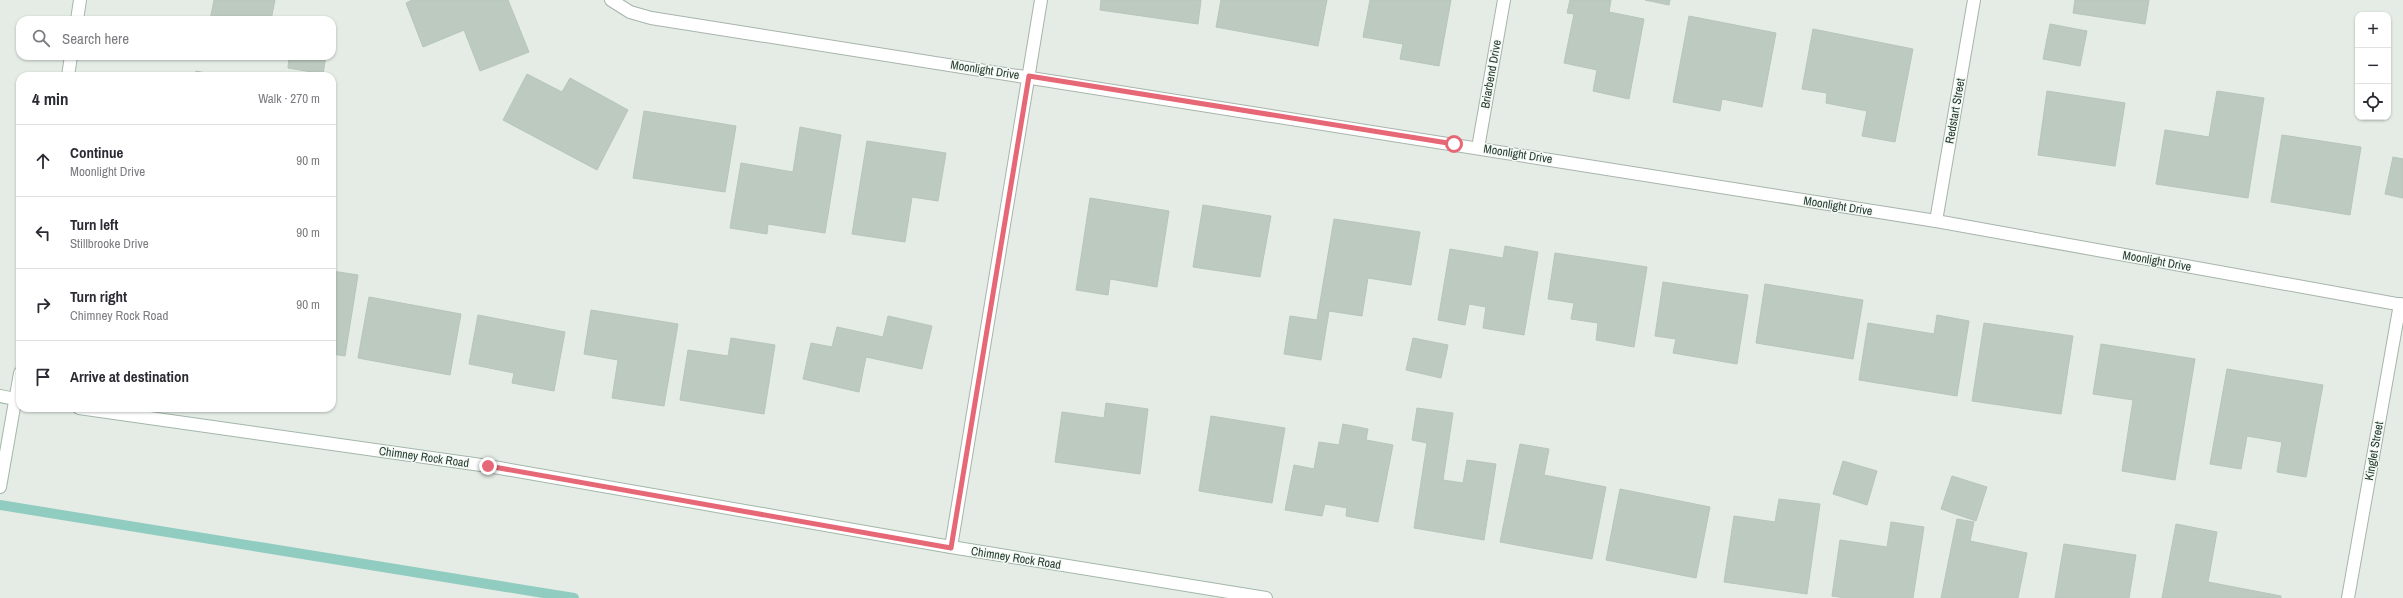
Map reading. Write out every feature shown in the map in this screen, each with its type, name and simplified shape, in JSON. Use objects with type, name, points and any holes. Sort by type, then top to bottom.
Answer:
[{"type":"street","points":[[78,16],[80,0]]},
{"type":"street","name":"Moonlight Drive","points":[[611,0],[630,12],[651,18],[1029,76],[1936,221],[2401,304]]},
{"type":"street","points":[[951,548],[1041,0]]},
{"type":"street","name":"Briarbend Drive","points":[[1478,148],[1504,0]]},
{"type":"street","name":"Redstart Street","points":[[1936,221],[1974,0]]},
{"type":"street","points":[[69,72],[70,60]]},
{"type":"street","name":"Kinglet Street","points":[[2348,598],[2401,304]]},
{"type":"street","points":[[0,396],[16,399]]},
{"type":"street","points":[[0,487],[16,408]]},
{"type":"street","name":"Chimney Rock Road","points":[[107,412],[488,466],[951,548],[1266,598]]},
{"type":"building","points":[[214,0],[275,0],[272,16],[211,16]]},
{"type":"building","points":[[412,0],[508,0],[529,52],[480,71],[464,30],[423,47],[406,3]]},
{"type":"building","points":[[1101,0],[1201,0],[1198,24],[1100,10]]},
{"type":"building","points":[[1221,0],[1327,0],[1318,46],[1216,27]]},
{"type":"building","points":[[1370,0],[1451,0],[1439,66],[1400,59],[1403,44],[1363,37]]},
{"type":"building","points":[[1570,0],[1611,0],[1609,12],[1644,19],[1629,99],[1593,91],[1597,70],[1564,63],[1574,14],[1567,13]]},
{"type":"building","points":[[1645,0],[1670,0],[1669,5]]},
{"type":"building","points":[[2075,0],[2149,0],[2145,24],[2073,13]]},
{"type":"building","points":[[1689,16],[1776,33],[1762,107],[1722,99],[1720,111],[1673,102]]},
{"type":"building","points":[[2050,24],[2087,31],[2080,66],[2043,59]]},
{"type":"building","points":[[1813,29],[1913,49],[1895,142],[1862,136],[1867,111],[1826,103],[1827,93],[1802,89]]},
{"type":"building","points":[[289,60],[325,60],[323,72],[311,72],[288,68]]},
{"type":"building","points":[[527,74],[562,92],[570,78],[628,110],[597,170],[503,120]]},
{"type":"building","points":[[2047,91],[2125,103],[2115,166],[2038,155]]},
{"type":"building","points":[[2217,91],[2264,98],[2248,198],[2156,184],[2165,130],[2209,137]]},
{"type":"building","points":[[644,111],[736,126],[725,192],[633,178]]},
{"type":"building","points":[[800,127],[841,135],[825,233],[768,224],[767,234],[730,228],[741,163],[793,172]]},
{"type":"building","points":[[2282,135],[2361,147],[2350,215],[2271,202]]},
{"type":"building","points":[[867,141],[946,153],[938,201],[912,197],[905,242],[852,234]]},
{"type":"building","points":[[2393,157],[2403,159],[2403,198],[2385,194]]},
{"type":"building","points":[[1090,198],[1169,211],[1157,287],[1110,279],[1108,295],[1076,290]]},
{"type":"building","points":[[1203,205],[1271,216],[1260,277],[1193,267]]},
{"type":"building","points":[[1334,219],[1420,232],[1411,285],[1368,278],[1362,316],[1329,311],[1321,360],[1284,354],[1290,316],[1317,320]]},
{"type":"building","points":[[1505,246],[1538,252],[1524,335],[1483,328],[1486,307],[1469,304],[1465,325],[1438,320],[1450,249],[1503,258]]},
{"type":"building","points":[[1555,253],[1647,267],[1634,347],[1596,340],[1598,323],[1571,319],[1574,303],[1548,299]]},
{"type":"building","points":[[336,272],[358,275],[345,356],[336,355]]},
{"type":"building","points":[[1663,282],[1748,295],[1737,364],[1673,353],[1676,339],[1655,336]]},
{"type":"building","points":[[1765,284],[1863,300],[1853,359],[1756,343]]},
{"type":"building","points":[[369,297],[461,314],[450,375],[358,358]]},
{"type":"building","points":[[591,310],[678,324],[664,406],[612,398],[618,360],[584,354]]},
{"type":"building","points":[[478,315],[565,332],[554,391],[512,383],[514,373],[469,364]]},
{"type":"building","points":[[1937,315],[1969,321],[1957,396],[1859,380],[1868,323],[1934,334]]},
{"type":"building","points":[[888,316],[932,326],[922,369],[866,357],[859,392],[803,379],[811,343],[832,347],[837,327],[883,337]]},
{"type":"building","points":[[1984,323],[2073,336],[2061,414],[1972,401]]},
{"type":"building","points":[[731,338],[775,345],[764,414],[680,400],[688,350],[728,356]]},
{"type":"building","points":[[1413,338],[1448,345],[1441,378],[1406,370]]},
{"type":"building","points":[[2101,344],[2195,359],[2175,480],[2122,471],[2133,400],[2093,394]]},
{"type":"building","points":[[2227,369],[2323,385],[2306,477],[2277,472],[2282,442],[2247,436],[2241,469],[2210,464]]},
{"type":"building","points":[[1106,403],[1148,409],[1140,474],[1055,462],[1062,412],[1104,418]]},
{"type":"building","points":[[1417,408],[1453,413],[1443,480],[1463,483],[1467,460],[1496,464],[1484,540],[1414,528],[1427,443],[1412,440]]},
{"type":"building","points":[[1211,416],[1285,428],[1272,503],[1199,491]]},
{"type":"building","points":[[1343,424],[1368,429],[1366,440],[1393,445],[1378,522],[1346,516],[1347,508],[1325,504],[1322,516],[1285,510],[1294,465],[1314,469],[1319,442],[1339,445]]},
{"type":"building","points":[[1520,444],[1549,449],[1544,475],[1606,487],[1592,559],[1500,542]]},
{"type":"building","points":[[1843,461],[1877,471],[1867,505],[1833,494]]},
{"type":"building","points":[[1952,476],[1987,487],[1976,521],[1941,509]]},
{"type":"building","points":[[1620,489],[1710,507],[1696,578],[1606,560]]},
{"type":"building","points":[[1779,499],[1820,504],[1807,594],[1724,582],[1734,516],[1775,522]]},
{"type":"building","points":[[1957,519],[1974,522],[1970,541],[2027,553],[2018,598],[1941,598]]},
{"type":"building","points":[[1891,522],[1924,527],[1913,598],[1845,598],[1832,596],[1840,540],[1887,547]]},
{"type":"building","points":[[2176,524],[2217,532],[2208,582],[2281,596],[2281,598],[2162,598]]},
{"type":"building","points":[[2064,544],[2136,555],[2129,598],[2055,598]]},
{"type":"waterway","points":[[0,505],[574,598]]},
{"type":"route","points":[[488,466],[951,548],[1029,76],[1454,144]]}]
